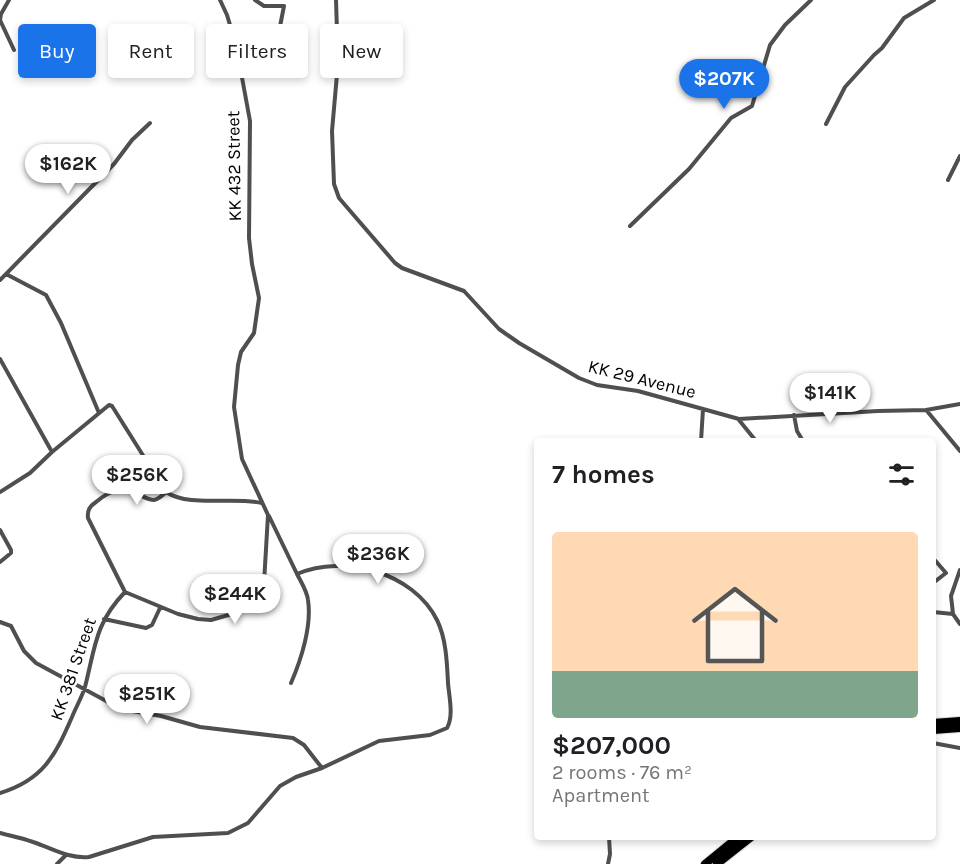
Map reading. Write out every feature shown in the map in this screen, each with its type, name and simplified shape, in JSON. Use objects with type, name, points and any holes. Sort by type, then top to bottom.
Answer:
[{"type":"highway","points":[[936,723],[960,721]]},
{"type":"highway","points":[[936,730],[960,728]]},
{"type":"highway","points":[[705,864],[734,840]]},
{"type":"highway","points":[[717,864],[747,840]]},
{"type":"street","points":[[9,0],[0,20],[14,50]]},
{"type":"street","name":"KK 432 Street","points":[[220,0],[230,24]]},
{"type":"street","points":[[255,0],[264,6],[284,6]]},
{"type":"street","points":[[280,24],[286,0]]},
{"type":"street","name":"KK 29 Avenue","points":[[336,0],[338,63],[332,131],[334,184],[339,198],[395,263],[402,268],[464,291],[499,329],[579,378],[597,385],[638,392],[703,409],[701,438]]},
{"type":"street","points":[[630,226],[689,169],[732,118],[752,106],[770,45],[785,25],[811,0]]},
{"type":"street","points":[[826,124],[844,87],[882,48],[904,18],[934,0]]},
{"type":"street","points":[[0,2],[4,9]]},
{"type":"street","name":"KK 432 Street","points":[[242,78],[250,121],[249,238],[259,298],[254,333],[241,352],[238,365],[234,407],[242,459],[262,503]]},
{"type":"street","points":[[0,280],[114,164],[132,140],[150,123]]},
{"type":"street","points":[[948,180],[960,156]]},
{"type":"street","points":[[6,274],[46,295],[61,323],[99,413]]},
{"type":"street","points":[[0,359],[52,452]]},
{"type":"street","points":[[703,409],[739,419],[926,410],[960,404]]},
{"type":"street","points":[[0,492],[30,473],[109,405],[114,409],[166,492],[172,496],[188,500],[250,500],[262,503],[308,597],[309,611],[303,647],[291,683]]},
{"type":"street","points":[[926,410],[960,451]]},
{"type":"street","points":[[794,415],[797,431],[801,438]]},
{"type":"street","points":[[739,419],[754,438]]},
{"type":"street","points":[[166,492],[157,499],[151,500],[128,489],[114,491],[98,500],[88,512],[93,529],[124,592],[160,608],[198,619],[211,620],[239,612],[262,595],[268,515]]},
{"type":"street","points":[[0,530],[11,550],[11,553],[0,562]]},
{"type":"street","points":[[936,561],[946,573],[936,581]]},
{"type":"street","points":[[0,833],[66,855],[89,858],[153,837],[228,833],[248,823],[286,782],[379,741],[439,733],[447,728],[450,719],[444,640],[437,619],[422,599],[391,577],[357,568],[323,566],[297,574]]},
{"type":"street","points":[[960,570],[951,596],[953,614],[960,624]]},
{"type":"street","name":"KK 381 Street","points":[[0,793],[26,783],[51,759],[60,745],[84,688],[91,655],[104,619],[124,592]]},
{"type":"street","points":[[104,619],[146,628],[152,625],[160,608]]},
{"type":"street","points":[[936,612],[953,614]]},
{"type":"street","points":[[0,622],[11,626],[24,651],[36,663],[121,709],[161,716],[200,727],[252,731],[293,738],[304,745],[322,768]]},
{"type":"street","points":[[936,744],[960,748]]},
{"type":"street","points":[[607,863],[609,840]]},
{"type":"street","points":[[57,864],[66,855]]}]
